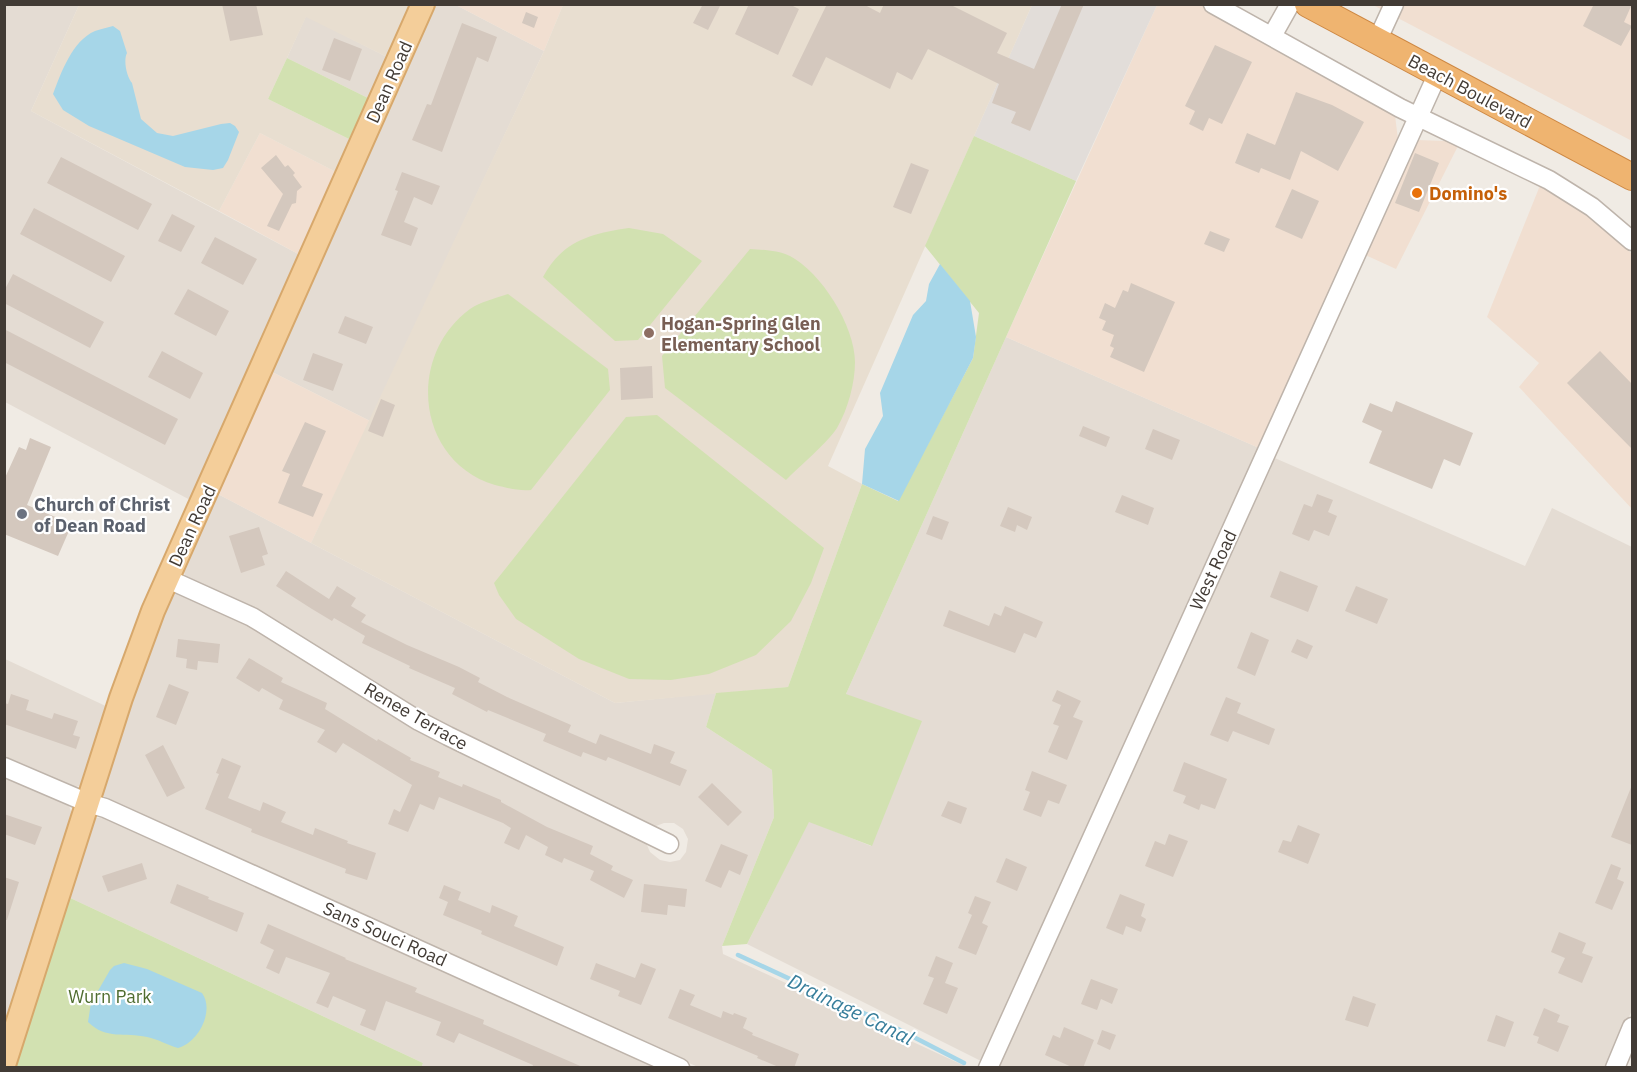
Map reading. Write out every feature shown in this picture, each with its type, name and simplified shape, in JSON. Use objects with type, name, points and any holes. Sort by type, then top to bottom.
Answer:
[{"type":"highway","name":"Beach Boulevard","points":[[1308,4],[1632,177]]},
{"type":"main road","name":"Dean Road","points":[[4,1065],[121,698],[153,611],[298,291],[423,4]]},
{"type":"street","points":[[1213,4],[1417,116],[1527,168],[1600,212],[1632,242]]},
{"type":"street","points":[[1272,36],[1290,4]]},
{"type":"street","points":[[1377,41],[1394,4]]},
{"type":"street","name":"West Road","points":[[988,1068],[1417,116],[1438,74]]},
{"type":"street","name":"Renee Terrace","points":[[168,579],[252,616],[438,731],[669,844]]},
{"type":"street","name":"Sans Souci Road","points":[[4,767],[105,808],[680,1068]]},
{"type":"street","points":[[1615,1068],[1632,1028]]},
{"type":"shaded area","points":[[4,5],[79,5],[31,111],[300,255],[194,502],[5,402]]},
{"type":"shaded area","points":[[79,5],[410,5],[387,57],[306,17],[268,99],[349,139],[336,172],[260,133],[219,211],[31,111]]},
{"type":"shaded area","points":[[436,5],[456,5],[544,51],[370,421],[272,372]]},
{"type":"shaded area","points":[[456,5],[563,5],[544,51]]},
{"type":"shaded area","name":"Hogan-Spring Glen Elementary School","points":[[563,5],[1032,5],[828,466],[862,484],[788,687],[615,703],[311,543],[544,51]]},
{"type":"shaded area","points":[[1032,5],[1157,5],[1076,181],[974,136]]},
{"type":"shaded area","points":[[1157,5],[1202,5],[1395,115],[1398,140],[1259,448],[1006,337]]},
{"type":"shaded area","points":[[1373,5],[1632,5],[1632,141]]},
{"type":"shaded area","points":[[306,16],[387,57],[368,98],[287,58]]},
{"type":"shaded area","points":[[260,133],[336,172],[300,255],[219,211]]},
{"type":"shaded area","points":[[1417,140],[1445,141],[1458,146],[1396,269],[1361,253]]},
{"type":"shaded area","points":[[1541,183],[1590,213],[1632,254],[1632,509],[1519,387],[1539,363],[1487,317]]},
{"type":"shaded area","points":[[1006,337],[1259,448],[985,1063],[747,944],[809,821],[871,846],[846,694]]},
{"type":"shaded area","points":[[272,372],[370,421],[311,543],[214,492]]},
{"type":"shaded area","points":[[1270,456],[1525,566],[1552,508],[1632,547],[1632,1010],[1607,1067],[997,1068]]},
{"type":"shaded area","points":[[214,492],[615,703],[716,693],[706,727],[772,770],[774,817],[722,946],[723,954],[967,1067],[698,1067],[109,802],[103,795],[101,787],[170,593],[179,591],[240,618],[644,838],[650,852],[660,860],[670,862],[680,860],[686,852],[688,839],[683,829],[674,823],[648,825],[445,728],[186,578],[182,567]]},
{"type":"shaded area","points":[[5,659],[110,708],[82,785],[76,787],[65,784],[5,756]]},
{"type":"shaded area","points":[[5,777],[69,806],[72,814],[5,1042]]},
{"type":"shaded area","points":[[108,817],[665,1067],[421,1067],[423,1063],[66,896],[89,822],[95,818]]},
{"type":"green space","points":[[287,58],[368,98],[349,139],[268,99]]},
{"type":"green space","points":[[974,136],[1076,181],[846,694],[922,721],[872,846],[809,822],[747,944],[722,946],[774,817],[772,770],[706,727],[716,693],[788,687],[862,484],[898,501],[973,358],[979,313],[925,246]]},
{"type":"green space","points":[[629,228],[663,234],[702,261],[638,340],[615,341],[543,277],[559,255],[579,241],[591,236]]},
{"type":"green space","points":[[750,249],[785,254],[813,274],[843,317],[853,348],[854,378],[841,421],[827,440],[786,480],[665,388],[662,356]]},
{"type":"green space","points":[[508,294],[608,369],[610,390],[531,490],[517,490],[495,485],[469,472],[449,454],[435,431],[429,406],[429,379],[436,353],[449,329],[470,309]]},
{"type":"green space","points":[[657,415],[824,548],[811,583],[791,621],[756,655],[709,674],[671,680],[629,679],[579,659],[516,619],[499,595],[494,583],[626,417]]},
{"type":"green space","name":"Wurn Park","points":[[66,896],[423,1063],[421,1068],[12,1068]]},
{"type":"water","points":[[113,26],[120,31],[127,53],[126,69],[141,119],[157,133],[173,136],[221,124],[230,123],[235,126],[239,132],[223,168],[213,170],[185,167],[89,126],[63,110],[53,94],[68,58],[87,36]]},
{"type":"water","points":[[940,264],[970,301],[976,337],[973,358],[899,501],[862,484],[865,449],[883,416],[880,393],[913,315],[926,301],[929,284]]},
{"type":"water","points":[[124,963],[147,969],[202,993],[207,1008],[202,1025],[192,1040],[178,1048],[147,1037],[102,1031],[88,1022],[91,1003],[110,970]]},
{"type":"building","points":[[222,4],[256,4],[263,35],[230,41]]},
{"type":"building","points":[[703,4],[721,4],[708,30],[693,23]]},
{"type":"building","points":[[749,4],[789,4],[799,9],[778,55],[735,34]]},
{"type":"building","points":[[827,4],[863,4],[880,13],[884,4],[949,4],[1007,33],[997,53],[1034,69],[1062,4],[1084,4],[1030,131],[1011,123],[1016,112],[992,103],[999,84],[928,49],[912,80],[897,72],[890,89],[826,57],[812,86],[792,76]]},
{"type":"building","points":[[1594,4],[1632,4],[1624,22],[1632,26],[1621,46],[1583,26]]},
{"type":"building","points":[[526,12],[538,17],[534,28],[522,23]]},
{"type":"building","points":[[462,23],[497,37],[488,62],[477,57],[442,152],[412,140],[427,104],[431,105]]},
{"type":"building","points":[[334,38],[362,49],[350,81],[322,70]]},
{"type":"building","points":[[1215,45],[1252,62],[1222,124],[1209,118],[1203,131],[1189,124],[1195,111],[1185,106]]},
{"type":"building","points":[[1296,92],[1332,105],[1364,122],[1338,171],[1301,151],[1290,180],[1261,168],[1259,173],[1235,163],[1247,133],[1275,145]]},
{"type":"building","points":[[1415,153],[1439,163],[1419,212],[1395,203]]},
{"type":"building","points":[[276,155],[285,167],[288,165],[295,173],[293,175],[302,187],[297,191],[296,203],[292,204],[279,231],[267,226],[283,194],[261,168]]},
{"type":"building","points":[[61,157],[152,204],[138,230],[47,183]]},
{"type":"building","points":[[911,163],[929,170],[911,214],[893,207]]},
{"type":"building","points":[[402,172],[440,186],[432,205],[414,197],[404,222],[418,228],[411,246],[381,235],[398,191],[395,190]]},
{"type":"building","points":[[1292,189],[1319,201],[1302,239],[1275,227]]},
{"type":"building","points":[[34,208],[125,256],[111,282],[20,234]]},
{"type":"building","points":[[172,214],[195,226],[181,252],[158,241]]},
{"type":"building","points":[[1210,231],[1230,239],[1224,252],[1204,244]]},
{"type":"building","points":[[215,237],[257,259],[243,285],[201,263]]},
{"type":"building","points":[[13,274],[104,322],[90,348],[4,303],[4,291]]},
{"type":"building","points":[[1131,283],[1175,302],[1144,372],[1110,357],[1114,348],[1110,346],[1114,335],[1102,330],[1106,321],[1099,318],[1105,303],[1115,308],[1123,290],[1128,292]]},
{"type":"building","points":[[188,289],[229,311],[216,336],[174,314]]},
{"type":"building","points":[[345,316],[373,327],[366,344],[338,333]]},
{"type":"building","points":[[4,329],[178,419],[165,445],[4,362]]},
{"type":"building","points":[[162,351],[203,373],[190,399],[148,377]]},
{"type":"building","points":[[1600,351],[1632,384],[1632,449],[1567,383]]},
{"type":"building","points":[[313,353],[343,364],[333,391],[303,380]]},
{"type":"building","points":[[652,366],[653,398],[621,400],[620,368]]},
{"type":"building","points":[[381,399],[395,405],[383,437],[368,431]]},
{"type":"building","points":[[1396,401],[1473,433],[1460,466],[1444,459],[1432,489],[1369,463],[1382,431],[1362,422],[1370,403],[1392,412]]},
{"type":"building","points":[[305,422],[326,431],[302,486],[323,494],[313,517],[278,503],[290,474],[282,471]]},
{"type":"building","points":[[1083,426],[1110,437],[1106,447],[1079,436]]},
{"type":"building","points":[[1153,429],[1180,440],[1172,460],[1145,449]]},
{"type":"building","points":[[30,438],[51,447],[27,505],[72,524],[58,556],[4,534],[4,480],[19,447],[26,450]]},
{"type":"building","points":[[1317,494],[1333,500],[1328,512],[1337,516],[1329,536],[1314,530],[1309,541],[1292,534],[1304,504],[1312,507]]},
{"type":"building","points":[[1122,495],[1154,508],[1148,525],[1115,512]]},
{"type":"building","points":[[1008,507],[1032,517],[1027,530],[1017,525],[1015,532],[1000,526]]},
{"type":"building","points":[[933,516],[949,522],[942,540],[926,534]]},
{"type":"building","points":[[259,527],[268,554],[262,556],[265,565],[241,573],[229,536]]},
{"type":"building","points":[[286,571],[329,599],[337,586],[356,598],[351,606],[366,615],[361,622],[459,667],[480,678],[478,682],[507,697],[571,725],[568,732],[596,744],[600,734],[651,754],[654,744],[675,752],[670,763],[687,770],[680,786],[608,757],[606,761],[583,752],[581,757],[543,741],[546,734],[488,710],[487,712],[452,694],[455,688],[409,668],[410,666],[362,643],[365,636],[334,618],[332,621],[276,586]]},
{"type":"building","points":[[1280,571],[1318,586],[1308,612],[1270,597]]},
{"type":"building","points":[[1356,586],[1388,599],[1377,624],[1345,611]]},
{"type":"building","points":[[1005,606],[1043,622],[1036,638],[1024,633],[1015,653],[943,626],[949,610],[989,626],[994,613],[1001,616]]},
{"type":"building","points":[[1251,632],[1269,640],[1255,676],[1237,668]]},
{"type":"building","points":[[178,639],[220,644],[218,663],[198,661],[197,670],[186,668],[187,659],[176,657]]},
{"type":"building","points":[[1297,639],[1313,646],[1307,659],[1291,652]]},
{"type":"building","points":[[249,658],[283,678],[281,682],[327,703],[325,709],[377,741],[378,739],[411,758],[410,760],[440,772],[438,777],[462,787],[463,784],[501,800],[547,827],[593,846],[590,854],[613,866],[611,870],[633,880],[624,898],[590,880],[594,871],[564,858],[562,863],[545,855],[548,847],[526,835],[519,850],[504,843],[511,828],[439,797],[434,810],[420,804],[408,832],[388,824],[394,809],[400,812],[412,785],[343,743],[336,753],[317,742],[325,730],[279,709],[283,700],[262,688],[259,692],[236,678]]},
{"type":"building","points":[[169,684],[189,692],[176,725],[156,717]]},
{"type":"building","points":[[1057,690],[1081,701],[1073,717],[1083,721],[1067,760],[1048,752],[1059,726],[1053,724],[1061,705],[1052,701]]},
{"type":"building","points":[[11,694],[29,700],[26,710],[52,719],[54,713],[78,721],[73,735],[80,737],[76,749],[4,724],[4,703],[8,704]]},
{"type":"building","points":[[1226,697],[1241,703],[1237,713],[1275,729],[1269,745],[1233,731],[1228,742],[1210,735]]},
{"type":"building","points":[[163,745],[185,788],[167,797],[145,755]]},
{"type":"building","points":[[222,758],[241,766],[228,798],[260,811],[263,802],[286,812],[281,822],[313,835],[315,828],[376,853],[367,880],[345,873],[346,869],[251,832],[252,829],[205,809],[219,774],[216,773]]},
{"type":"building","points":[[1184,762],[1227,779],[1215,809],[1201,804],[1199,810],[1183,803],[1186,796],[1173,791]]},
{"type":"building","points":[[1032,771],[1067,785],[1059,804],[1048,800],[1041,817],[1023,810],[1030,792],[1025,790]]},
{"type":"building","points":[[712,783],[742,812],[728,826],[698,797]]},
{"type":"building","points":[[1632,785],[1632,845],[1611,837]]},
{"type":"building","points":[[948,801],[967,808],[961,824],[941,816]]},
{"type":"building","points":[[4,814],[42,827],[35,845],[4,834]]},
{"type":"building","points":[[1298,825],[1320,834],[1308,864],[1278,852],[1283,840],[1291,842]]},
{"type":"building","points":[[1169,834],[1188,841],[1173,877],[1145,866],[1155,841],[1165,845]]},
{"type":"building","points":[[721,844],[748,855],[740,875],[729,870],[721,888],[705,881]]},
{"type":"building","points":[[1006,858],[1027,867],[1017,891],[996,882]]},
{"type":"building","points":[[142,863],[147,879],[108,892],[102,876]]},
{"type":"building","points":[[1611,864],[1621,868],[1617,879],[1624,882],[1612,910],[1595,903]]},
{"type":"building","points":[[4,877],[19,882],[7,920],[4,920]]},
{"type":"building","points":[[177,884],[244,913],[237,932],[170,903]]},
{"type":"building","points":[[644,884],[687,889],[685,907],[668,905],[667,915],[641,912]]},
{"type":"building","points":[[444,885],[461,892],[458,900],[490,913],[492,905],[518,916],[514,926],[564,947],[557,966],[481,934],[482,931],[443,915],[448,902],[439,898]]},
{"type":"building","points":[[1120,894],[1145,904],[1141,916],[1146,919],[1141,932],[1126,926],[1123,935],[1106,928]]},
{"type":"building","points":[[975,896],[991,902],[982,923],[988,926],[976,955],[958,948],[972,915],[968,913]]},
{"type":"building","points":[[268,924],[417,988],[415,992],[484,1020],[483,1024],[585,1068],[532,1068],[533,1065],[459,1033],[454,1043],[436,1035],[441,1022],[386,1001],[375,1031],[360,1025],[366,1010],[333,996],[328,1008],[316,1003],[330,973],[286,957],[279,974],[266,968],[274,950],[260,943]]},
{"type":"building","points":[[1559,932],[1586,943],[1582,953],[1593,957],[1582,983],[1558,973],[1565,958],[1551,952]]},
{"type":"building","points":[[936,956],[953,963],[945,983],[958,988],[947,1014],[923,1004],[934,978],[928,976]]},
{"type":"building","points":[[596,963],[635,978],[641,963],[656,969],[641,1005],[618,996],[620,991],[590,979]]},
{"type":"building","points":[[1091,979],[1118,989],[1112,1004],[1101,999],[1097,1010],[1081,1004]]},
{"type":"building","points":[[680,989],[695,995],[690,1005],[721,1018],[723,1011],[747,1018],[743,1028],[753,1033],[752,1035],[799,1054],[794,1068],[781,1068],[668,1018]]},
{"type":"building","points":[[1353,996],[1376,1004],[1368,1027],[1345,1020]]},
{"type":"building","points":[[1544,1008],[1560,1015],[1557,1022],[1569,1026],[1558,1052],[1537,1043],[1539,1037],[1533,1035]]},
{"type":"building","points":[[1496,1015],[1514,1022],[1505,1047],[1487,1041]]},
{"type":"building","points":[[1064,1027],[1094,1040],[1083,1068],[1074,1068],[1045,1055],[1053,1035],[1060,1038]]},
{"type":"building","points":[[1102,1030],[1116,1035],[1110,1050],[1097,1044]]},
{"type":"waterway","name":"Drainage Canal","points":[[738,955],[898,1029],[964,1063]]},
{"type":"place","name":"Domino's","points":[[1417,193]]},
{"type":"place","name":"Hogan-Spring Glen Elementary School","points":[[649,333]]},
{"type":"place","name":"Church of Christ of Dean Road","points":[[22,514]]}]
